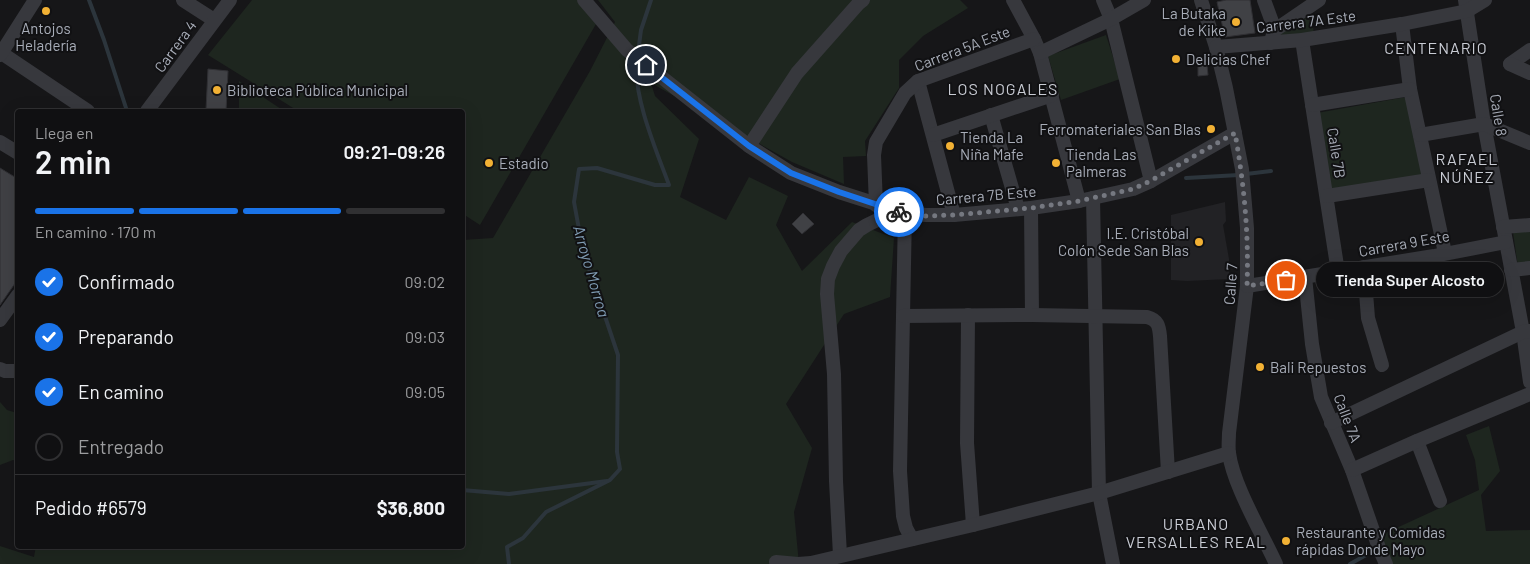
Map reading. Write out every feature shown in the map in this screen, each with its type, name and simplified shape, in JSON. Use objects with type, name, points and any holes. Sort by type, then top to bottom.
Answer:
[{"type":"street","points":[[35,0],[0,53],[85,109]]},
{"type":"street","points":[[183,0],[214,20]]},
{"type":"street","name":"Carrera 4","points":[[148,109],[230,0]]},
{"type":"street","name":"Carrera 7B Este","points":[[584,0],[627,50],[749,146],[791,173],[900,212],[926,216],[1025,208],[1086,200],[1133,189],[1235,133]]},
{"type":"street","points":[[749,146],[797,73],[863,0]]},
{"type":"street","points":[[1013,0],[1040,53],[1086,200],[1095,316],[1099,494],[1113,564]]},
{"type":"street","points":[[1103,0],[1111,19],[1150,181]]},
{"type":"street","points":[[1040,53],[1111,19],[1144,0]]},
{"type":"street","name":"Calle 7","points":[[1201,0],[1216,47],[1235,133],[1242,174],[1247,228],[1247,286],[1229,433],[1229,453],[1234,474],[1276,564]]},
{"type":"street","points":[[1264,0],[1275,30]]},
{"type":"street","points":[[1270,43],[1275,30],[1320,0]]},
{"type":"street","name":"Carrera 7A Este","points":[[1216,47],[1302,40],[1402,24],[1485,0]]},
{"type":"street","name":"Calle 8","points":[[1466,5],[1484,124],[1511,270],[1526,331],[1530,382]]},
{"type":"street","points":[[1402,24],[1410,89],[1445,253]]},
{"type":"street","name":"Carrera 5A Este","points":[[876,205],[874,155],[876,142],[905,93],[918,81],[1034,39]]},
{"type":"street","name":"Calle 7B","points":[[1302,40],[1338,272]]},
{"type":"street","points":[[1530,50],[1510,64],[1530,73]]},
{"type":"street","points":[[918,81],[954,215]]},
{"type":"street","points":[[1312,105],[1410,89]]},
{"type":"street","points":[[932,135],[1052,95]]},
{"type":"street","points":[[991,115],[1025,208],[1032,314]]},
{"type":"street","points":[[1420,135],[1484,124],[1530,143]]},
{"type":"street","points":[[0,142],[15,151]]},
{"type":"street","points":[[1327,196],[1430,180]]},
{"type":"street","points":[[840,556],[836,482],[834,374],[827,294],[828,279],[841,251],[859,230],[900,212],[903,316],[900,471],[903,516],[906,528],[912,539]]},
{"type":"street","points":[[1503,227],[1530,225]]},
{"type":"street","name":"Carrera 9 Este","points":[[1247,286],[1506,242]]},
{"type":"street","points":[[1364,267],[1368,318],[1382,365]]},
{"type":"street","points":[[1511,270],[1530,268]]},
{"type":"street","name":"Calle 7A","points":[[1305,277],[1312,344],[1321,397],[1352,470],[1378,548],[1386,564]]},
{"type":"street","points":[[0,320],[15,299]]},
{"type":"street","points":[[903,316],[1032,314],[1148,317],[1157,322],[1160,336],[1168,472]]},
{"type":"street","points":[[968,316],[967,443],[973,525]]},
{"type":"street","points":[[1331,423],[1526,331]]},
{"type":"street","points":[[0,369],[15,371]]},
{"type":"street","points":[[1352,470],[1530,394]]},
{"type":"street","points":[[1417,441],[1440,501]]},
{"type":"street","points":[[776,562],[811,563],[973,525],[1099,494],[1229,453]]},
{"type":"shaded area","name":"Estadio","points":[[252,0],[577,0],[596,24],[480,225],[465,215],[465,109],[295,109],[208,55]]},
{"type":"shaded area","points":[[598,0],[960,0],[968,8],[923,36],[899,60],[899,88],[865,141],[866,156],[843,157],[844,184],[792,162],[651,83],[655,96],[699,139],[680,197],[726,220],[749,177],[788,196],[776,225],[802,271],[852,222],[894,238],[890,297],[844,314],[786,404],[812,448],[794,512],[799,564],[0,564],[0,546],[34,557],[35,549],[465,549],[465,240],[493,238],[590,71],[615,22]]},
{"type":"shaded area","points":[[1311,15],[1314,33],[1276,36]]},
{"type":"shaded area","points":[[1106,35],[1120,79],[1061,100],[1048,56]]},
{"type":"shaded area","points":[[239,81],[281,109],[239,109]]},
{"type":"shaded area","points":[[1406,97],[1423,179],[1329,193],[1317,113]]},
{"type":"shaded area","name":"I.E. Cristóbal Colón Sede San Blas","points":[[1225,202],[1226,221],[1223,225],[1229,259],[1229,279],[1171,280],[1171,215]]},
{"type":"shaded area","points":[[1530,231],[1530,266],[1518,267],[1513,232]]},
{"type":"shaded area","points":[[0,402],[7,410],[15,412],[15,461],[0,465]]},
{"type":"shaded area","points":[[1489,426],[1500,471],[1481,495],[1486,531],[1530,530],[1530,564],[1390,564],[1379,536],[1479,490],[1475,460],[1466,435]]},
{"type":"building","points":[[1250,0],[1255,33],[1225,37],[1217,2]]},
{"type":"building","points":[[1207,65],[1208,75],[1198,76],[1198,66]]},
{"type":"building","name":"Biblioteca Pública Municipal","points":[[208,69],[228,71],[226,109],[206,109]]},
{"type":"building","points":[[0,168],[15,177],[15,283],[0,305]]},
{"type":"building","points":[[803,213],[814,224],[802,234],[792,224]]},
{"type":"waterway","points":[[89,0],[126,109]]},
{"type":"waterway","name":"Arroyo Morroa","points":[[638,53],[641,30],[651,0]]},
{"type":"waterway","name":"Arroyo Morroa","points":[[509,564],[507,547],[523,538],[546,512],[610,480],[620,469],[617,452],[618,355],[583,251],[574,202],[579,169],[597,168],[655,185],[669,185],[642,108],[637,77],[637,63]]},
{"type":"waterway","points":[[1246,174],[1271,171]]},
{"type":"waterway","points":[[1186,178],[1239,175]]},
{"type":"waterway","points":[[465,490],[509,494],[607,481]]},
{"type":"waterway","points":[[1350,564],[1377,549]]},
{"type":"way so far","points":[[899,212],[926,216],[1031,208],[1079,201],[1133,189],[1235,133],[1242,169],[1245,200],[1248,255],[1247,286],[1286,280]]},
{"type":"place","name":"Antojos Heladería","points":[[46,11]]},
{"type":"place","name":"La Butaka de Kike","points":[[1236,22]]},
{"type":"place","name":"Delicias Chef","points":[[1176,59]]},
{"type":"place","name":"Biblioteca Pública Municipal","points":[[217,90]]},
{"type":"place","name":"Ferromateriales San Blas","points":[[1211,129]]},
{"type":"place","name":"Tienda La Niña Mafe","points":[[950,146]]},
{"type":"place","name":"Estadio","points":[[489,163]]},
{"type":"place","name":"Tienda Las Palmeras","points":[[1056,163]]},
{"type":"place","name":"I.E. Cristóbal Colón Sede San Blas","points":[[1199,242]]},
{"type":"place","name":"Tienda Super Alcosto","points":[[1286,280]]},
{"type":"place","name":"Bali Repuestos","points":[[1260,367]]},
{"type":"place","name":"Restaurante y Comidas rápidas Donde Mayo","points":[[1286,541]]},
{"type":"district","name":"CENTENARIO","points":[[1436,47]]},
{"type":"district","name":"LOS NOGALES","points":[[1003,88]]},
{"type":"district","name":"RAFAEL NÚÑEZ","points":[[1467,167]]},
{"type":"district","name":"URBANO VERSALLES REAL","points":[[1196,532]]},
{"type":"route","points":[[646,65],[749,146],[791,173],[839,192],[899,212]]}]
